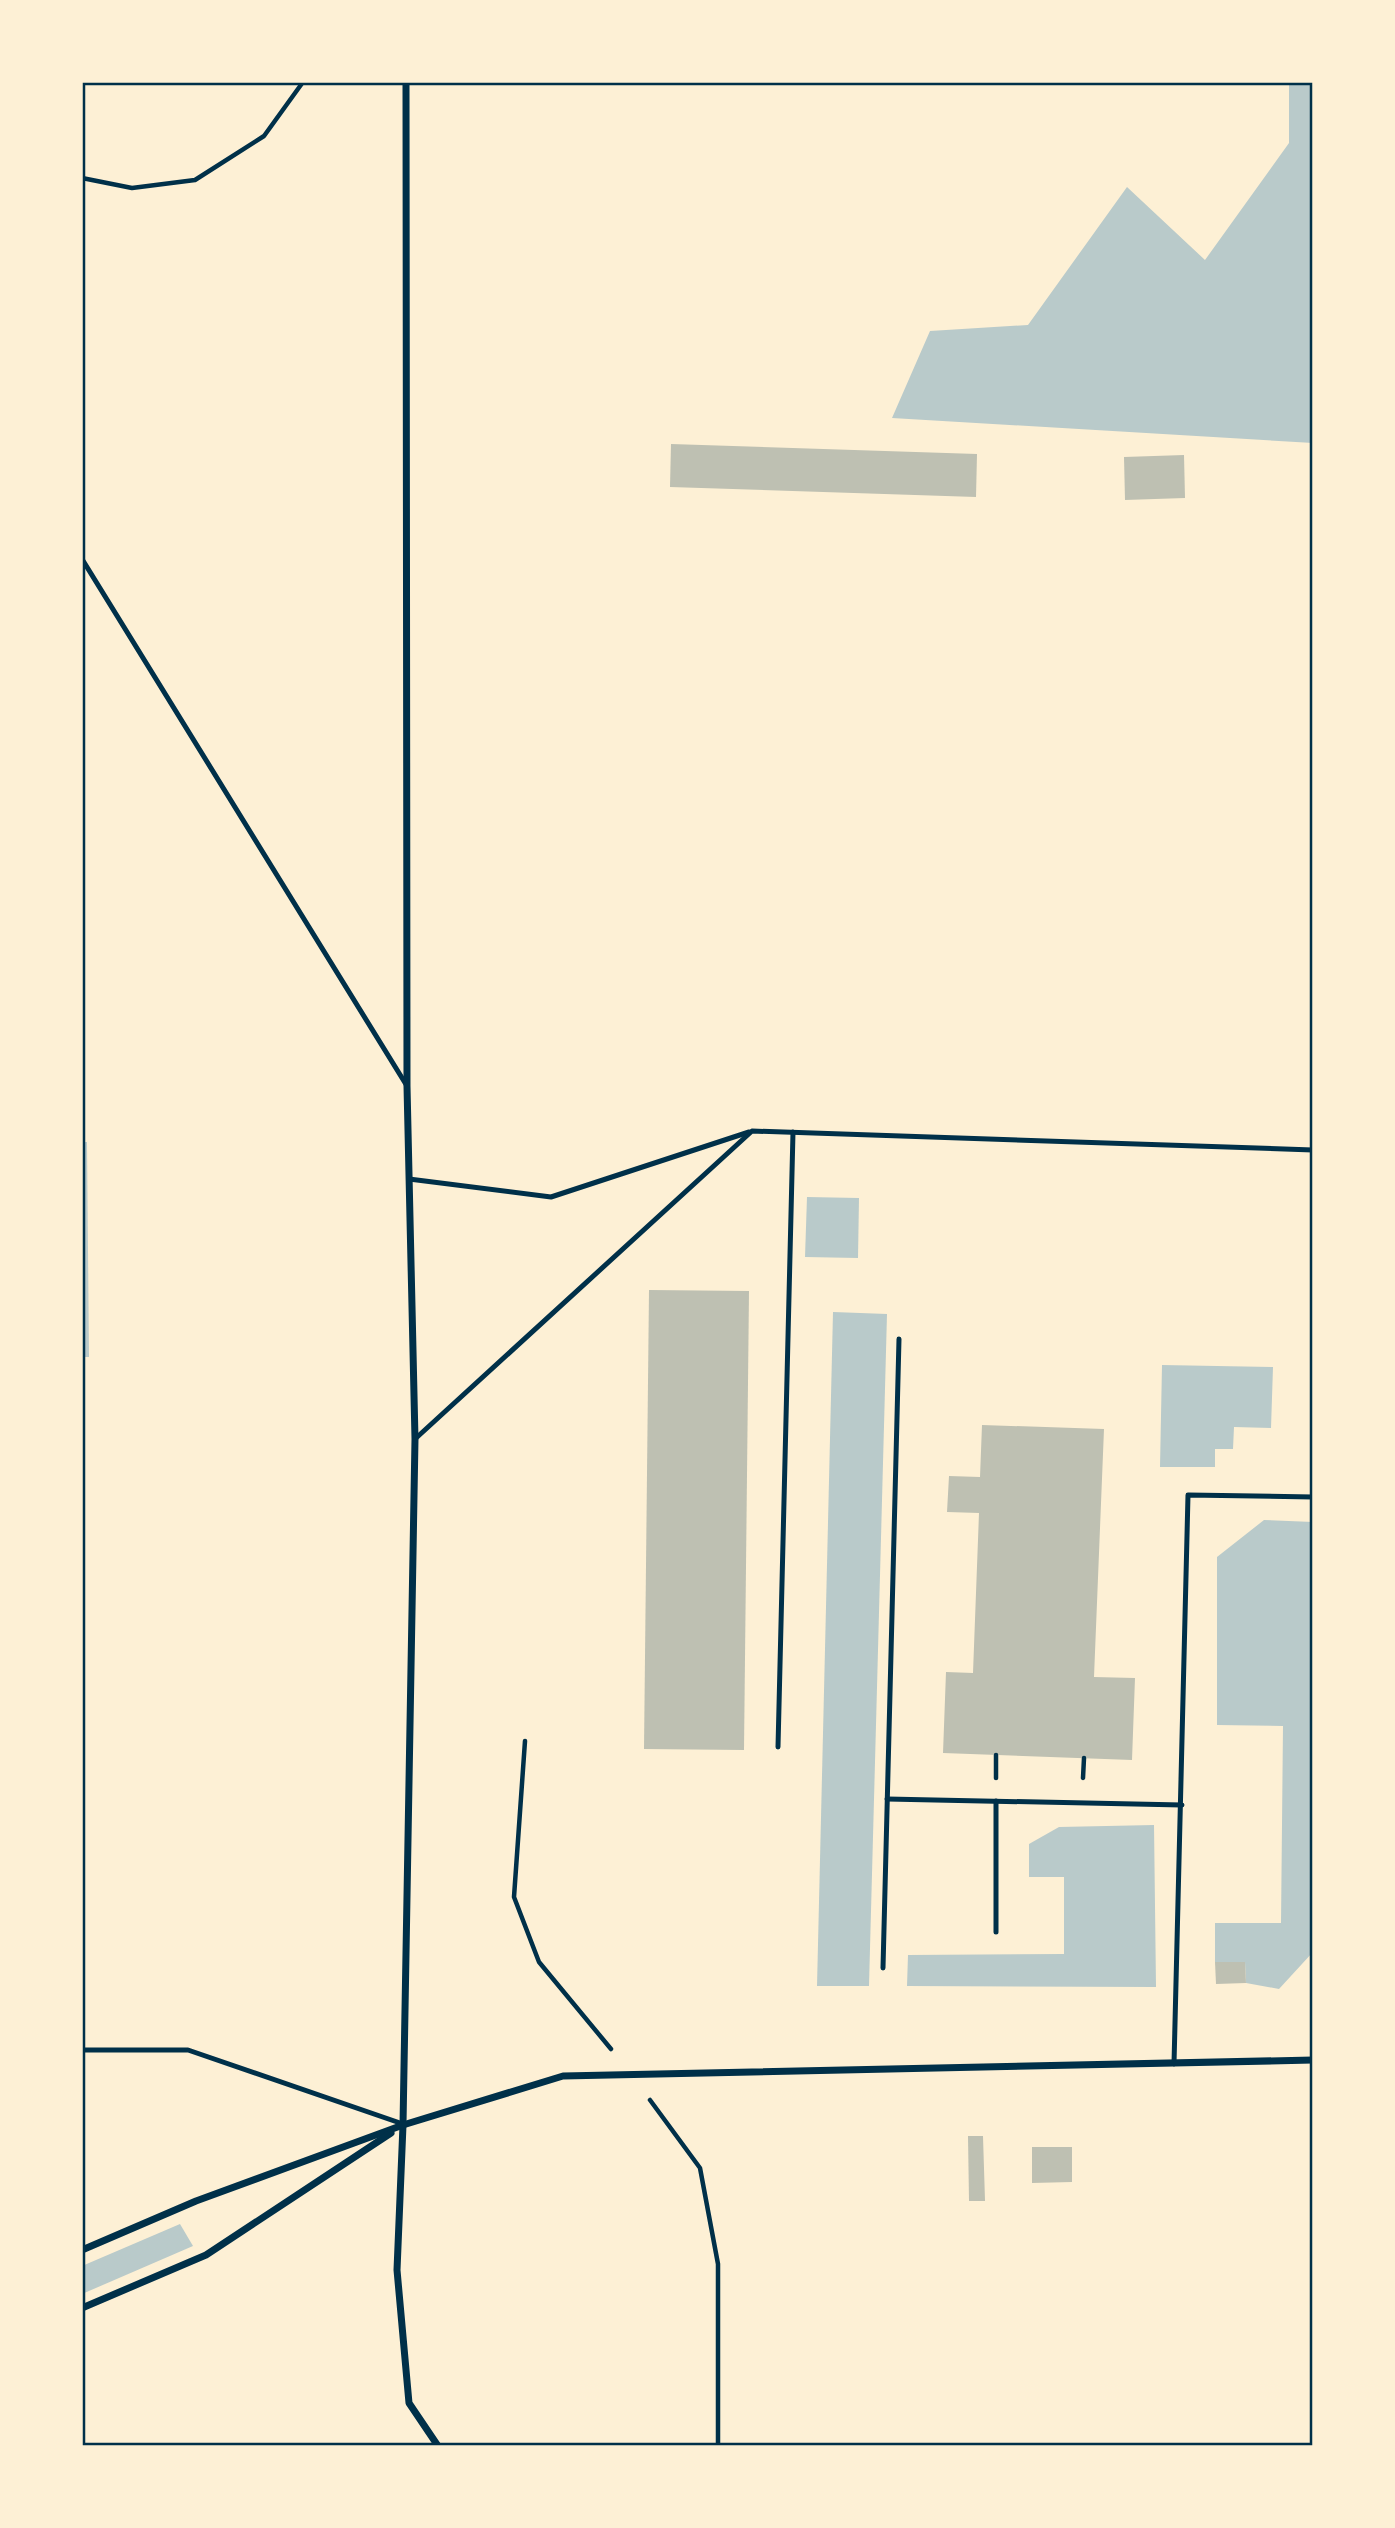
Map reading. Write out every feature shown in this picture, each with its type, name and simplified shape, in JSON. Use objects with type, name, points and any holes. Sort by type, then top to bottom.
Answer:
[{"type":"street","points":[[406,82],[407,1086],[415,1439],[403,2125],[397,2270],[409,2403],[438,2446]]},
{"type":"street","points":[[82,2250],[196,2201],[403,2125],[563,2076],[1313,2060]]},
{"type":"street","points":[[82,2308],[206,2255],[403,2125]]},
{"type":"lane","points":[[82,559],[407,1086]]},
{"type":"lane","points":[[415,1439],[752,1131]]},
{"type":"lane","points":[[409,1179],[551,1196],[752,1131],[1313,1150]]},
{"type":"lane","points":[[778,1747],[793,1132]]},
{"type":"lane","points":[[883,1968],[899,1339]]},
{"type":"lane","points":[[1174,2064],[1188,1495],[1313,1497]]},
{"type":"lane","points":[[887,1799],[1182,1805]]},
{"type":"lane","points":[[996,1801],[996,1932]]},
{"type":"lane","points":[[82,2050],[188,2050],[403,2125]]},
{"type":"path","points":[[82,178],[132,188],[195,180],[264,136],[303,82]]},
{"type":"shaded area","points":[[1289,82],[1313,82],[1313,443],[892,418],[930,331],[1028,325],[1127,187],[1205,260],[1289,143]]},
{"type":"shaded area","points":[[82,1142],[87,1142],[89,1357],[82,1357]]},
{"type":"shaded area","points":[[807,1197],[859,1198],[858,1258],[805,1257]]},
{"type":"shaded area","points":[[833,1312],[887,1314],[869,1986],[817,1986]]},
{"type":"shaded area","points":[[1162,1365],[1273,1367],[1271,1428],[1234,1427],[1233,1449],[1215,1449],[1215,1467],[1160,1467]]},
{"type":"shaded area","points":[[1264,1520],[1313,1522],[1313,1952],[1279,1989],[1246,1983],[1245,1962],[1215,1962],[1215,1923],[1281,1923],[1283,1726],[1217,1725],[1217,1557]]},
{"type":"shaded area","points":[[1154,1825],[1156,1987],[907,1986],[908,1955],[1064,1954],[1064,1877],[1029,1877],[1029,1844],[1059,1827]]},
{"type":"shaded area","points":[[180,2224],[193,2246],[82,2294],[82,2266]]},
{"type":"building","points":[[671,444],[977,454],[976,497],[670,487]]},
{"type":"building","points":[[1184,455],[1185,498],[1125,500],[1124,457]]},
{"type":"building","points":[[649,1290],[749,1291],[744,1750],[644,1749]]},
{"type":"building","points":[[982,1425],[1104,1429],[1094,1677],[1135,1678],[1132,1760],[943,1753],[946,1672],[973,1673],[979,1513],[947,1512],[949,1476],[980,1477]]},
{"type":"building","points":[[1215,1962],[1245,1962],[1246,1983],[1216,1984]]},
{"type":"building","points":[[968,2136],[983,2136],[985,2201],[969,2201]]},
{"type":"building","points":[[1032,2147],[1072,2147],[1072,2182],[1032,2183]]}]
